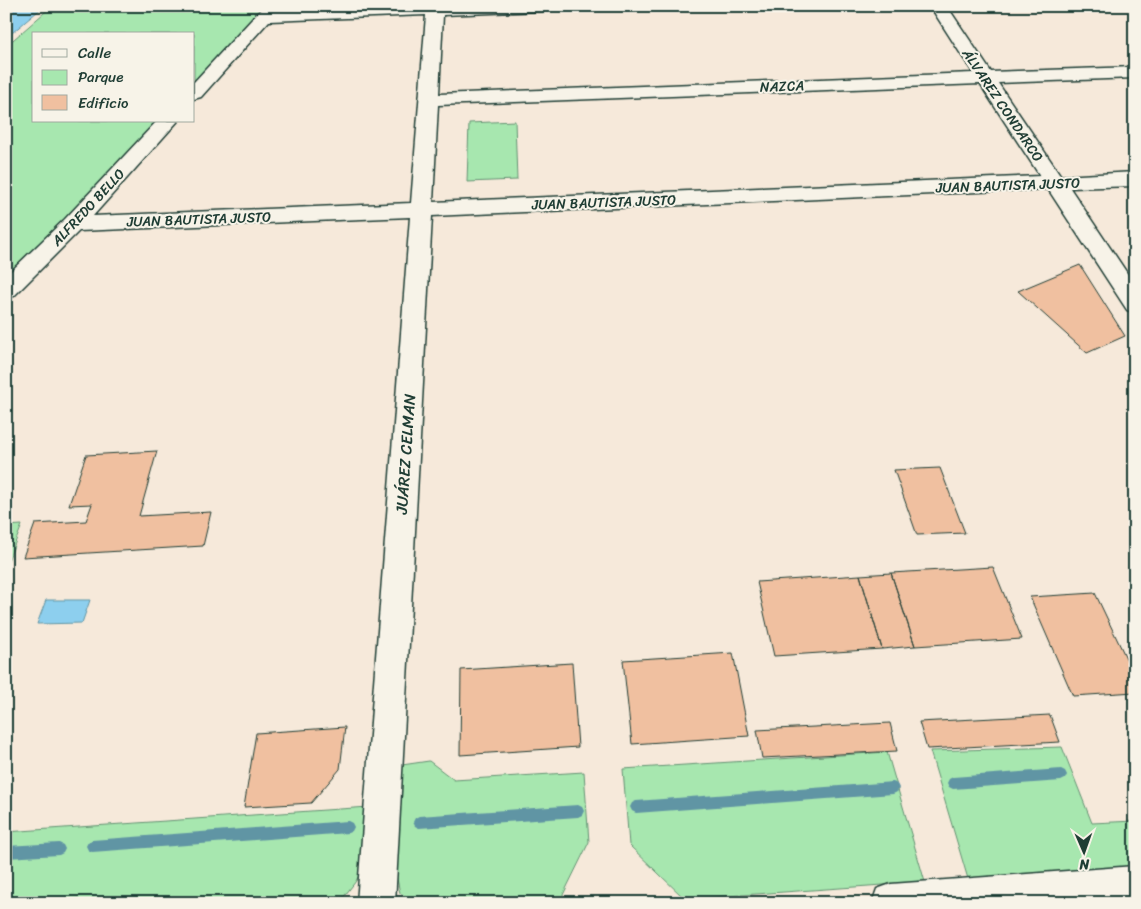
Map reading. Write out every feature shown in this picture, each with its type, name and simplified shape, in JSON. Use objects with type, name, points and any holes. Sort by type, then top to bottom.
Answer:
[{"type":"street","points":[[195,92],[269,11],[542,6]]},
{"type":"street","name":"ÁLVAREZ CONDARCO","points":[[938,6],[1135,304]]},
{"type":"street","name":"JUÁREZ CELMAN","points":[[376,903],[435,8]]},
{"type":"street","name":"NAZCA","points":[[429,100],[1135,72]]},
{"type":"street","name":"ALFREDO BELLO","points":[[6,290],[73,224],[167,122]]},
{"type":"street","name":"JUAN BAUTISTA JUSTO","points":[[73,224],[1135,179]]},
{"type":"street","points":[[891,903],[1135,885]]},
{"type":"green space","points":[[52,6],[273,6],[195,92],[195,32],[32,32],[32,122],[167,122],[6,290],[6,46]]},
{"type":"green space","points":[[515,121],[517,180],[467,182],[469,123]]},
{"type":"green space","points":[[22,525],[6,566],[6,526]]},
{"type":"green space","points":[[1062,747],[1092,823],[1135,821],[1135,868],[968,879],[930,751]]},
{"type":"green space","points":[[887,752],[925,882],[685,899],[629,845],[623,769]]},
{"type":"green space","points":[[429,761],[454,780],[584,772],[589,842],[559,903],[413,903],[400,893],[396,874],[402,765]]},
{"type":"green space","points":[[369,807],[366,861],[356,881],[339,903],[6,903],[6,832]]},
{"type":"water","points":[[44,6],[6,38],[6,7]]},
{"type":"water","points":[[46,600],[90,600],[82,623],[37,624]]},
{"type":"building","points":[[1080,265],[1125,336],[1087,353],[1018,291]]},
{"type":"building","points":[[157,451],[139,516],[211,512],[203,546],[23,557],[35,524],[86,521],[92,504],[69,505],[86,455]]},
{"type":"building","points":[[940,468],[965,533],[917,535],[894,470]]},
{"type":"building","points":[[993,567],[1022,639],[915,646],[891,573]]},
{"type":"building","points":[[891,573],[915,646],[882,649],[860,575]]},
{"type":"building","points":[[860,575],[882,649],[774,656],[757,582]]},
{"type":"building","points":[[1095,593],[1135,677],[1135,692],[1073,696],[1030,597]]},
{"type":"building","points":[[733,653],[749,736],[632,744],[623,660]]},
{"type":"building","points":[[572,663],[578,747],[460,755],[461,670]]},
{"type":"building","points":[[1050,715],[1060,742],[927,749],[919,722]]},
{"type":"building","points":[[890,723],[897,751],[762,758],[757,730]]},
{"type":"building","points":[[345,727],[340,769],[311,803],[244,807],[256,733]]},
{"type":"waterway","points":[[953,783],[1061,775]]},
{"type":"waterway","points":[[636,807],[893,788]]},
{"type":"waterway","points":[[419,822],[578,811]]},
{"type":"waterway","points":[[92,846],[348,827]]},
{"type":"waterway","points":[[6,852],[59,849]]}]
